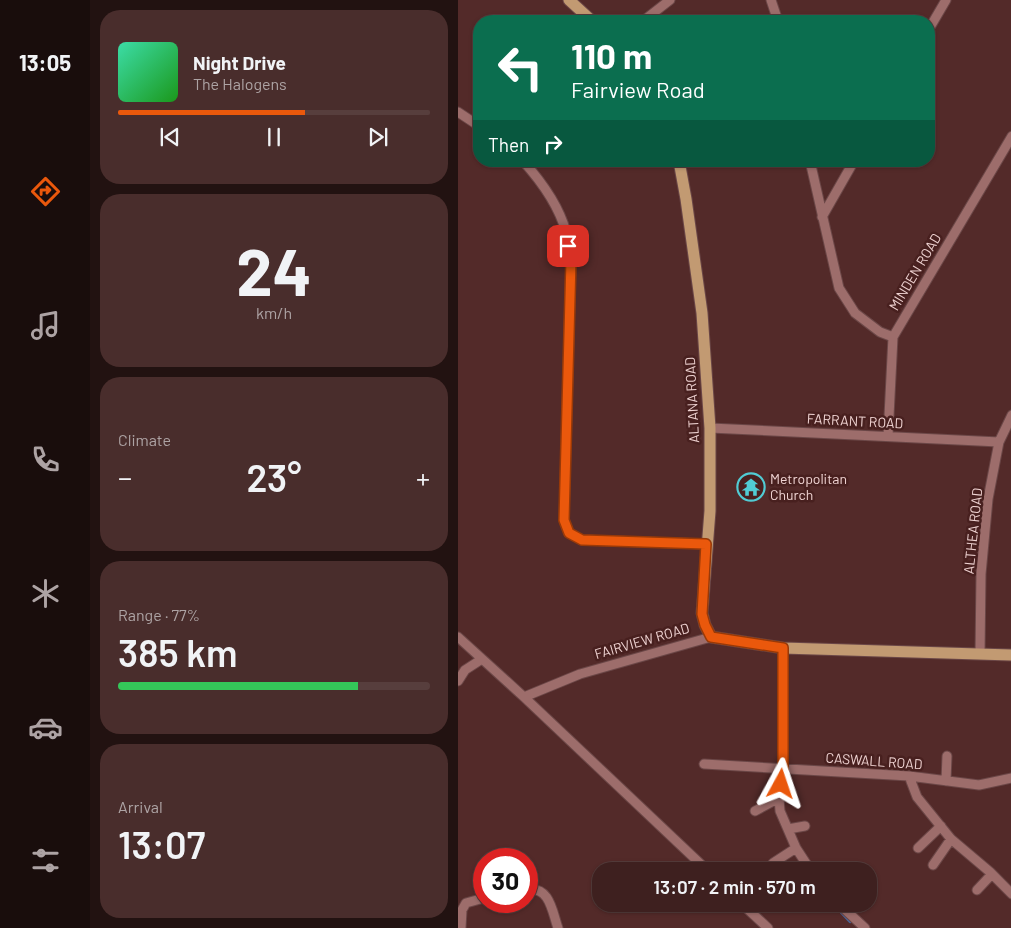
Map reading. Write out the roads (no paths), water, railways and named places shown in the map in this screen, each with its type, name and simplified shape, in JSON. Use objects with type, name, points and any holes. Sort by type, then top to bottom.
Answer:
[{"type":"main road","points":[[569,0],[585,15]]},
{"type":"main road","name":"ALTANA ROAD","points":[[679,167],[686,199],[700,296],[710,428],[710,511],[702,614],[711,637]]},
{"type":"main road","name":"FAIRVIEW ROAD","points":[[711,637],[783,648],[1012,655]]},
{"type":"street","points":[[651,15],[670,0]]},
{"type":"street","points":[[771,0],[776,15]]},
{"type":"street","points":[[935,19],[946,0]]},
{"type":"street","points":[[458,112],[473,122]]},
{"type":"street","name":"MINDEN ROAD","points":[[888,436],[893,337],[1012,136]]},
{"type":"street","points":[[528,167],[538,178],[557,209],[566,232],[571,260],[564,520],[569,533],[582,540],[706,544]]},
{"type":"street","points":[[811,167],[839,288],[855,313],[880,332],[893,337]]},
{"type":"street","points":[[822,217],[851,167]]},
{"type":"street","name":"ALTHEA ROAD","points":[[980,653],[981,574],[988,499],[999,442],[1012,415]]},
{"type":"street","name":"FARRANT ROAD","points":[[710,428],[999,442]]},
{"type":"street","name":"FAIRVIEW ROAD","points":[[524,697],[580,674],[711,637]]},
{"type":"street","points":[[458,638],[524,697],[698,862]]},
{"type":"street","points":[[783,648],[783,770],[779,798],[780,811],[796,848],[805,862]]},
{"type":"street","points":[[458,681],[465,670],[482,659]]},
{"type":"street","points":[[946,781],[947,756]]},
{"type":"street","name":"CASWALL ROAD","points":[[704,764],[909,776],[979,785],[1012,778]]},
{"type":"street","points":[[909,776],[917,797],[951,839],[1012,894]]},
{"type":"street","points":[[755,811],[779,798]]},
{"type":"street","points":[[788,830],[805,826]]},
{"type":"street","points":[[918,848],[941,826]]},
{"type":"street","points":[[933,865],[951,839]]},
{"type":"street","points":[[775,862],[796,848]]},
{"type":"street","points":[[977,890],[992,874]]},
{"type":"street","points":[[538,889],[543,892],[548,900],[558,928]]},
{"type":"street","points":[[461,928],[462,910],[466,903],[473,901]]},
{"type":"street","points":[[751,912],[768,928]]},
{"type":"street","points":[[850,912],[860,926]]},
{"type":"waterway","points":[[841,912],[850,922]]},
{"type":"place","name":"Metropolitan Church","points":[[751,487]]}]
